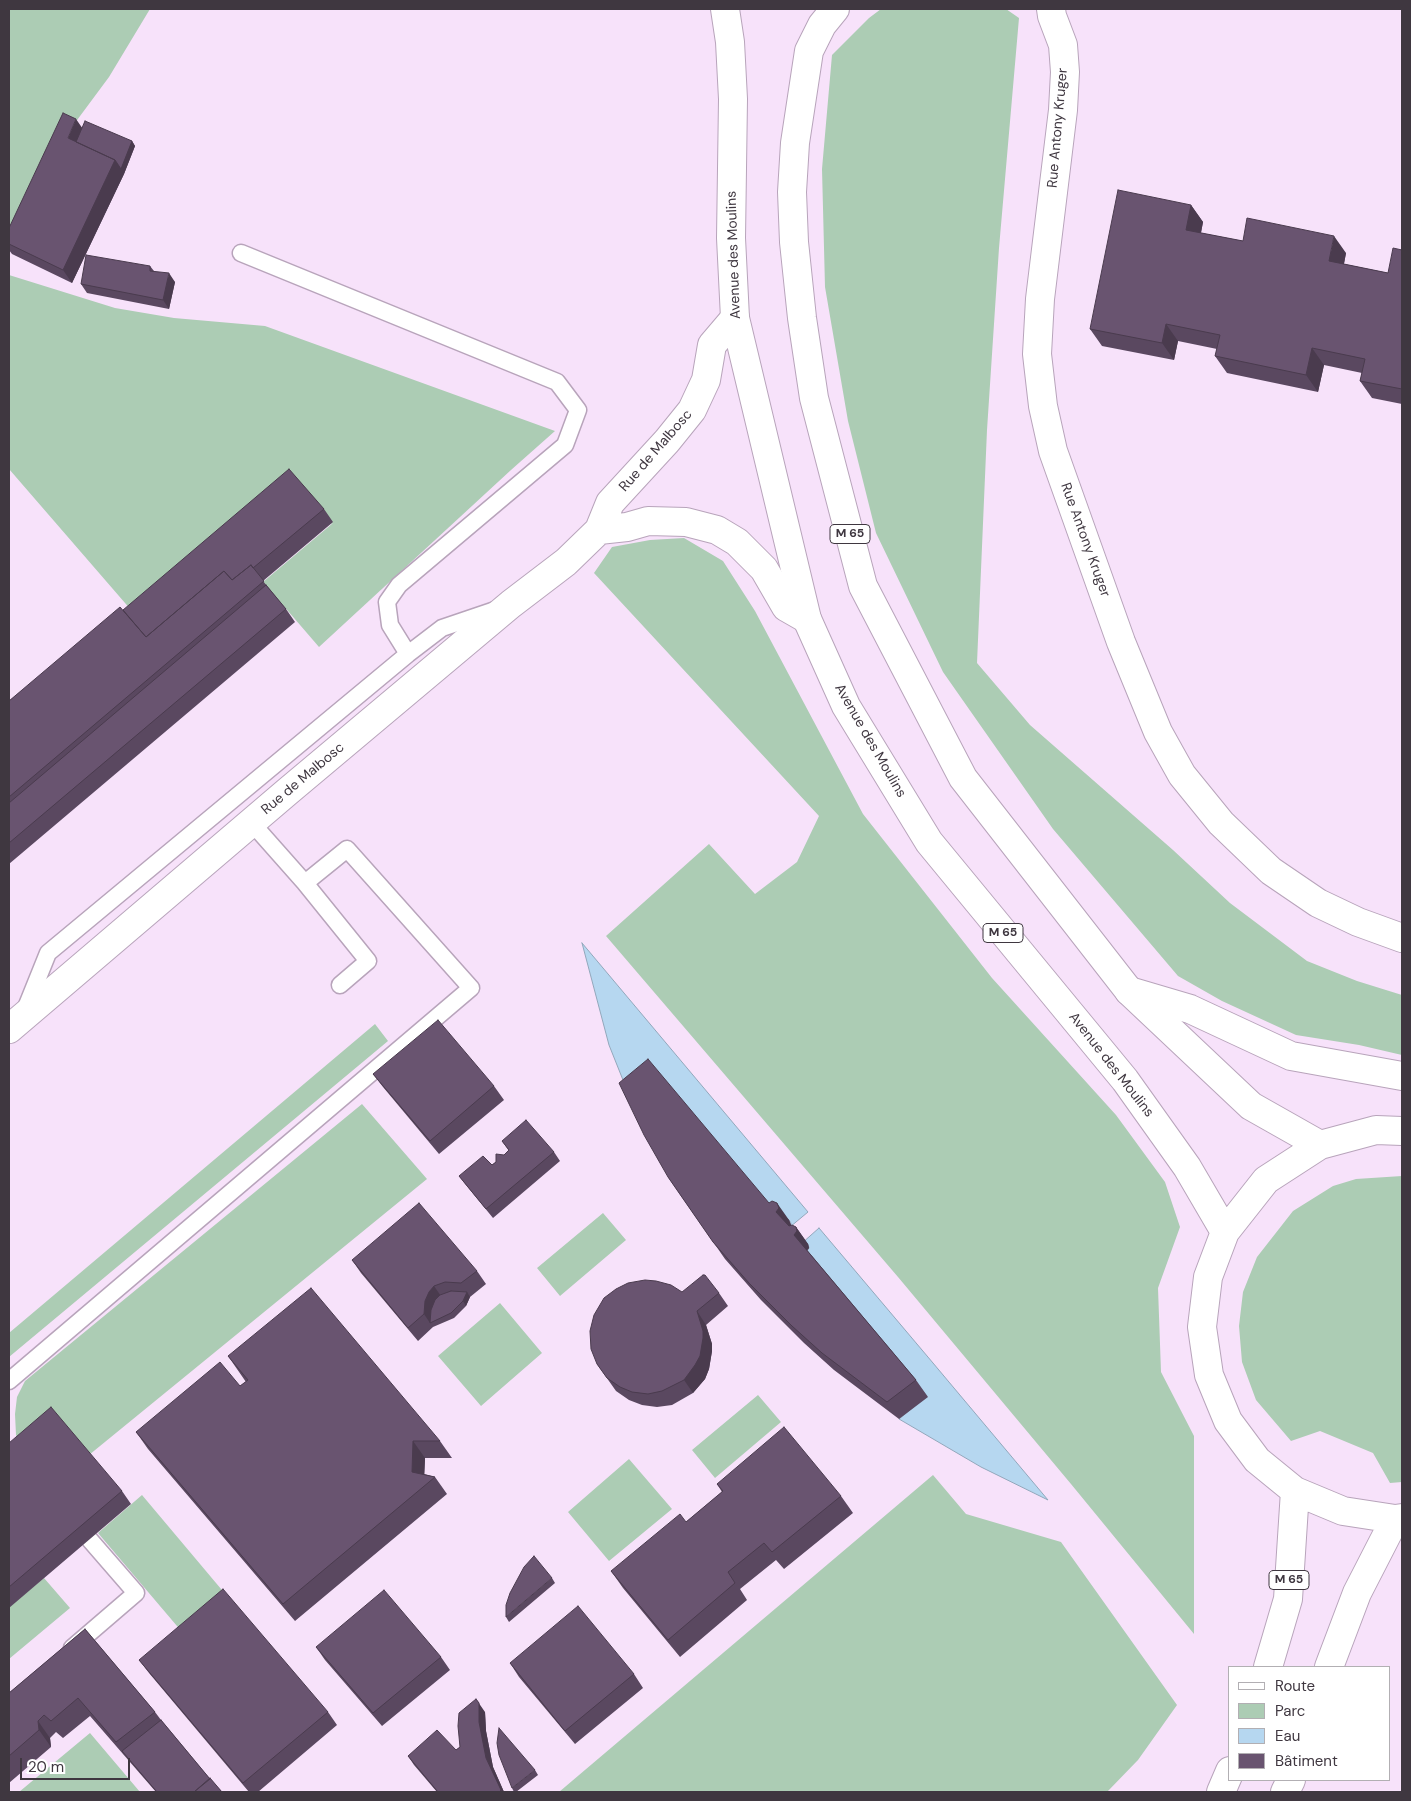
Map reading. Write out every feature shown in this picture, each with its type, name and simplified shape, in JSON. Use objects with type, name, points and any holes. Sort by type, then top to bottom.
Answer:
[{"type":"main road","name":"Avenue des Moulins","points":[[725,9],[730,42],[733,99],[731,238],[736,318],[807,619],[846,706],[929,842],[1125,1080],[1187,1167],[1225,1232]]},
{"type":"main road","name":"M 65","points":[[835,9],[822,25],[809,51],[795,142],[792,192],[802,318],[814,398],[863,586],[963,778],[1130,991],[1251,1106],[1320,1145]]},
{"type":"main road","name":"Rue Antony Kruger","points":[[1049,11],[1063,45],[1065,72],[1063,110],[1040,299],[1037,354],[1043,406],[1053,451],[1121,642],[1162,739],[1182,776],[1221,823],[1271,871],[1318,903],[1358,922],[1402,938]]},
{"type":"main road","name":"Rue de Malbosc","points":[[15,1024],[251,822],[511,604],[566,562],[599,530],[610,503],[667,441],[692,410],[706,380],[712,345],[736,318]]},
{"type":"main road","points":[[599,530],[627,527],[648,521],[686,522],[717,530],[737,542],[764,569],[786,607],[807,619]]},
{"type":"main road","points":[[1130,991],[1190,1010],[1291,1056],[1402,1076]]},
{"type":"main road","points":[[1329,1666],[1357,1593],[1398,1518],[1343,1511],[1296,1491],[1257,1460],[1228,1421],[1209,1375],[1202,1327],[1208,1278],[1225,1232],[1266,1180],[1320,1145],[1376,1130],[1402,1131]]},
{"type":"main road","name":"M 65","points":[[1268,1666],[1288,1598],[1296,1491]]},
{"type":"main road","points":[[1221,1792],[1228,1776]]},
{"type":"lane","points":[[241,253],[557,382],[578,410],[565,445],[399,585],[387,602],[390,625],[408,654]]},
{"type":"lane","points":[[15,1024],[48,953],[408,654],[442,628],[511,604]]},
{"type":"lane","points":[[251,822],[305,883],[368,960],[340,985]]},
{"type":"lane","points":[[9,1381],[471,988],[347,848],[305,883]]},
{"type":"lane","points":[[61,1656],[136,1594],[90,1540]]},
{"type":"green space","points":[[9,9],[150,9],[109,77],[40,170],[9,244]]},
{"type":"green space","points":[[881,9],[1006,9],[1019,18],[999,248],[987,430],[977,663],[1030,725],[1173,850],[1230,903],[1307,961],[1357,981],[1402,995],[1402,1055],[1359,1045],[1296,1035],[1222,1001],[1178,976],[1053,829],[943,672],[876,533],[848,421],[825,287],[822,169],[832,55],[869,18]]},
{"type":"green space","points":[[9,275],[115,308],[174,318],[265,326],[555,431],[319,647],[263,582],[333,523],[138,618],[9,469]]},
{"type":"green space","points":[[684,538],[723,561],[755,611],[863,814],[992,978],[1116,1115],[1165,1182],[1180,1227],[1158,1288],[1161,1372],[1194,1436],[1194,1634],[898,1277],[606,936],[709,844],[755,894],[797,862],[819,816],[594,573],[612,547],[650,540]]},
{"type":"green space","points":[[375,1024],[388,1041],[9,1357],[9,1333]]},
{"type":"green space","points":[[362,1104],[427,1179],[89,1455],[24,1451],[16,1435],[15,1414],[17,1397],[25,1381]]},
{"type":"green space","points":[[1402,1176],[1402,1482],[1390,1483],[1373,1453],[1320,1431],[1291,1441],[1256,1400],[1242,1362],[1239,1326],[1243,1292],[1257,1257],[1293,1211],[1333,1186],[1356,1179]]},
{"type":"green space","points":[[603,1213],[626,1240],[560,1296],[537,1268]]},
{"type":"green space","points":[[500,1303],[542,1353],[481,1406],[438,1356]]},
{"type":"green space","points":[[758,1395],[781,1422],[715,1478],[692,1450]]},
{"type":"green space","points":[[629,1459],[672,1509],[609,1561],[568,1512]]},
{"type":"green space","points":[[933,1475],[966,1514],[1061,1542],[1177,1705],[1138,1760],[1107,1792],[559,1792]]},
{"type":"green space","points":[[142,1495],[232,1602],[188,1639],[98,1533]]},
{"type":"green space","points":[[44,1578],[70,1608],[9,1659],[9,1607]]},
{"type":"green space","points":[[90,1733],[140,1792],[19,1792]]},
{"type":"water","points":[[582,943],[808,1212],[790,1227],[791,1223],[789,1220],[631,1100],[609,1045]]},
{"type":"water","points":[[819,1228],[1048,1500],[981,1467],[899,1419],[927,1396],[807,1251],[809,1248],[808,1244],[801,1244]]},
{"type":"building","points":[[63,113],[76,119],[68,138],[115,160],[63,270],[9,244],[9,228]]},
{"type":"building","points":[[85,121],[132,141],[121,169],[115,160],[76,142]]},
{"type":"building","points":[[1118,190],[1191,205],[1186,230],[1243,241],[1247,218],[1334,236],[1329,261],[1388,273],[1393,248],[1402,250],[1402,389],[1360,381],[1365,359],[1312,348],[1306,375],[1215,356],[1220,335],[1166,324],[1162,343],[1090,329]]},
{"type":"building","points":[[86,255],[150,266],[150,271],[169,273],[163,300],[81,284]]},
{"type":"building","points":[[289,469],[324,509],[253,568],[251,565],[232,580],[224,571],[146,637],[123,610]]},
{"type":"building","points":[[251,565],[264,581],[9,797],[9,701],[120,607],[146,637],[224,571],[232,580]]},
{"type":"building","points":[[266,585],[286,609],[9,843],[9,803]]},
{"type":"building","points":[[438,1020],[494,1086],[430,1141],[373,1074]]},
{"type":"building","points":[[648,1059],[769,1203],[772,1201],[777,1203],[779,1208],[776,1212],[789,1226],[796,1227],[797,1231],[794,1235],[916,1380],[887,1402],[822,1353],[792,1326],[749,1283],[713,1242],[668,1177],[644,1135],[619,1083]]},
{"type":"building","points":[[526,1120],[554,1152],[486,1209],[459,1176],[483,1156],[492,1165],[496,1162],[496,1154],[504,1155],[509,1150],[502,1141]]},
{"type":"building","points":[[419,1203],[477,1271],[461,1283],[445,1282],[434,1286],[425,1301],[424,1314],[408,1328],[352,1260]]},
{"type":"building","points":[[703,1275],[719,1293],[697,1311],[703,1331],[700,1356],[684,1380],[662,1391],[648,1394],[632,1392],[620,1387],[607,1378],[597,1364],[591,1349],[590,1331],[594,1315],[604,1298],[628,1283],[645,1280],[671,1285],[682,1292]]},
{"type":"building","points":[[311,1288],[440,1441],[413,1441],[412,1472],[435,1477],[283,1604],[136,1432],[220,1362],[240,1386],[248,1380],[228,1356]]},
{"type":"building","points":[[451,1291],[467,1292],[463,1301],[451,1313],[430,1323],[431,1310],[435,1300],[440,1295]]},
{"type":"building","points":[[51,1407],[122,1491],[9,1587],[9,1443]]},
{"type":"building","points":[[784,1427],[841,1496],[772,1552],[764,1543],[728,1572],[735,1583],[668,1640],[611,1571],[680,1514],[686,1522],[723,1491],[717,1484]]},
{"type":"building","points":[[534,1556],[552,1578],[506,1617],[506,1605],[510,1593],[524,1567]]},
{"type":"building","points":[[223,1589],[328,1712],[243,1783],[139,1660]]},
{"type":"building","points":[[384,1590],[441,1657],[373,1713],[316,1647]]},
{"type":"building","points":[[578,1606],[634,1674],[565,1731],[510,1663]]},
{"type":"building","points":[[85,1629],[155,1712],[116,1742],[78,1698],[51,1721],[44,1715],[38,1721],[39,1730],[9,1756],[9,1693]]},
{"type":"building","points":[[476,1699],[479,1703],[479,1722],[486,1758],[501,1790],[499,1792],[438,1792],[408,1756],[437,1730],[456,1750],[460,1747],[459,1713]]},
{"type":"building","points":[[161,1720],[210,1779],[194,1792],[157,1792],[122,1751]]},
{"type":"building","points":[[499,1728],[535,1770],[512,1788],[499,1755],[497,1743]]},
{"type":"building","points":[[210,1778],[222,1792],[194,1792]]}]
